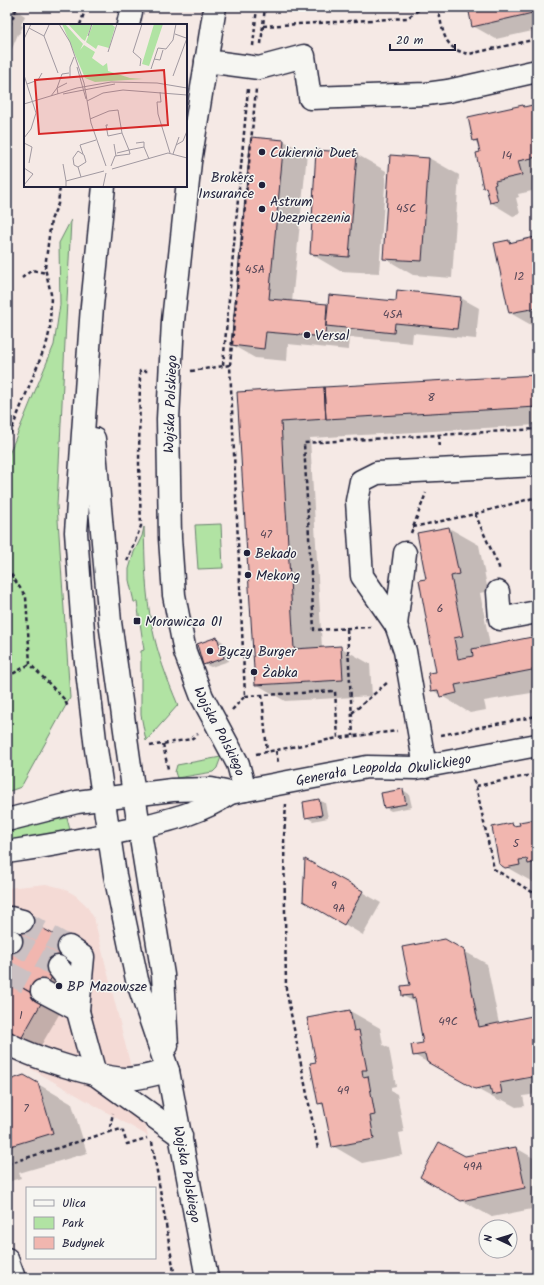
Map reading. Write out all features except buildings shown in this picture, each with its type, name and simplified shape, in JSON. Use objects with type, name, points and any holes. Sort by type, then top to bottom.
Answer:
[{"type":"main road","points":[[128,24],[132,7]]},
{"type":"main road","name":"Wojska Polskiego","points":[[215,7],[190,162],[173,321],[168,419],[171,567],[178,627],[184,652],[202,697],[238,764],[237,791]]},
{"type":"main road","points":[[206,61],[253,68],[304,56],[310,98],[426,94],[448,91],[537,71]]},
{"type":"main road","name":"Wojska Polskiego","points":[[104,187],[92,306],[89,373],[76,532],[84,644],[115,874],[137,980],[168,1071],[207,1278]]},
{"type":"main road","name":"Wojska Polskiego","points":[[89,373],[110,622],[134,795],[163,975],[168,1071]]},
{"type":"main road","points":[[425,766],[405,651],[396,625],[362,576],[357,501],[361,481],[377,473],[537,465]]},
{"type":"main road","points":[[396,625],[405,553]]},
{"type":"main road","points":[[498,592],[500,619],[537,612]]},
{"type":"main road","name":"Generała Leopolda Okulickiego","points":[[7,820],[77,802],[189,789],[237,791],[367,768],[416,768],[537,745]]},
{"type":"main road","name":"Generała Leopolda Okulickiego","points":[[7,852],[79,841],[184,816],[211,806],[237,791]]},
{"type":"main road","points":[[69,947],[83,957],[78,1010]]},
{"type":"main road","points":[[58,967],[70,982],[95,1074],[181,1136]]},
{"type":"main road","points":[[42,991],[78,1010]]},
{"type":"main road","points":[[7,1043],[19,1050],[95,1074],[126,1079],[168,1071]]},
{"type":"main road","points":[[7,1259],[14,1278]]},
{"type":"path","points":[[7,32],[17,7]]},
{"type":"path","points":[[80,24],[86,7]]},
{"type":"path","points":[[257,7],[230,365],[245,696],[335,691],[338,738]]},
{"type":"path","points":[[223,365],[253,68],[263,26],[265,7]]},
{"type":"path","points":[[263,26],[407,18],[423,7]]},
{"type":"path","points":[[438,7],[447,42],[452,48],[461,52],[469,54],[537,39]]},
{"type":"path","points":[[7,441],[47,342],[50,329],[51,294],[46,273],[49,228],[58,204],[60,187]]},
{"type":"path","points":[[22,278],[32,270],[46,273]]},
{"type":"path","points":[[187,371],[230,365]]},
{"type":"path","points":[[127,564],[141,526],[139,464],[140,371],[153,371]]},
{"type":"path","points":[[413,527],[475,514],[537,497]]},
{"type":"path","points":[[475,514],[499,567],[498,592]]},
{"type":"path","points":[[7,568],[26,597],[30,664],[64,699],[70,712]]},
{"type":"path","points":[[347,629],[353,736]]},
{"type":"path","points":[[7,677],[30,664]]},
{"type":"path","points":[[352,713],[408,666]]},
{"type":"path","points":[[262,695],[267,752]]},
{"type":"path","points":[[252,751],[257,754],[338,738],[419,728],[434,736],[537,716]]},
{"type":"path","points":[[462,731],[468,770],[476,786],[494,869],[537,895]]},
{"type":"path","points":[[144,748],[191,739],[202,732]]},
{"type":"path","points":[[163,744],[169,772]]},
{"type":"path","points":[[276,751],[286,803],[284,837],[286,989],[318,1149]]},
{"type":"path","points":[[476,786],[537,774]]},
{"type":"path","points":[[109,1132],[115,1107]]},
{"type":"path","points":[[7,1164],[122,1129],[127,1144],[151,1137]]},
{"type":"shaded area","name":"BP Mazowsze","points":[[46,884],[62,888],[75,895],[86,905],[94,918],[148,1136],[7,1055],[7,888]]},
{"type":"green space","points":[[71,220],[57,505],[70,698],[21,787],[7,792],[7,459],[54,345],[60,305],[59,243]]},
{"type":"green space","points":[[221,524],[223,568],[198,569],[195,525]]},
{"type":"green space","points":[[144,527],[147,589],[152,626],[163,666],[178,705],[146,741],[141,715],[141,651],[144,650],[137,602],[134,602],[129,580],[129,569]]},
{"type":"green space","points":[[221,757],[217,768],[213,772],[177,778],[175,772],[177,765]]},
{"type":"green space","points":[[67,818],[70,830],[7,842],[7,832],[33,824]]},
{"type":"tunnel","points":[[22,921],[69,947]]},
{"type":"tunnel","points":[[11,941],[58,967]]},
{"type":"tunnel","points":[[7,972],[42,991]]},
{"type":"place","name":"Cukiernia Duet","points":[[262,152]]},
{"type":"place","name":"Brokers Insurance","points":[[262,185]]},
{"type":"place","name":"Astrum Ubezpieczenia","points":[[262,209]]},
{"type":"place","name":"Versal","points":[[307,335]]},
{"type":"place","name":"Bekado","points":[[247,553]]},
{"type":"place","name":"Mekong","points":[[248,575]]},
{"type":"place","name":"Morawicza 01","points":[[137,621]]},
{"type":"place","name":"Byczy Burger","points":[[210,651]]},
{"type":"place","name":"Żabka","points":[[254,672]]},
{"type":"place","name":"BP Mazowsze","points":[[59,986]]}]
